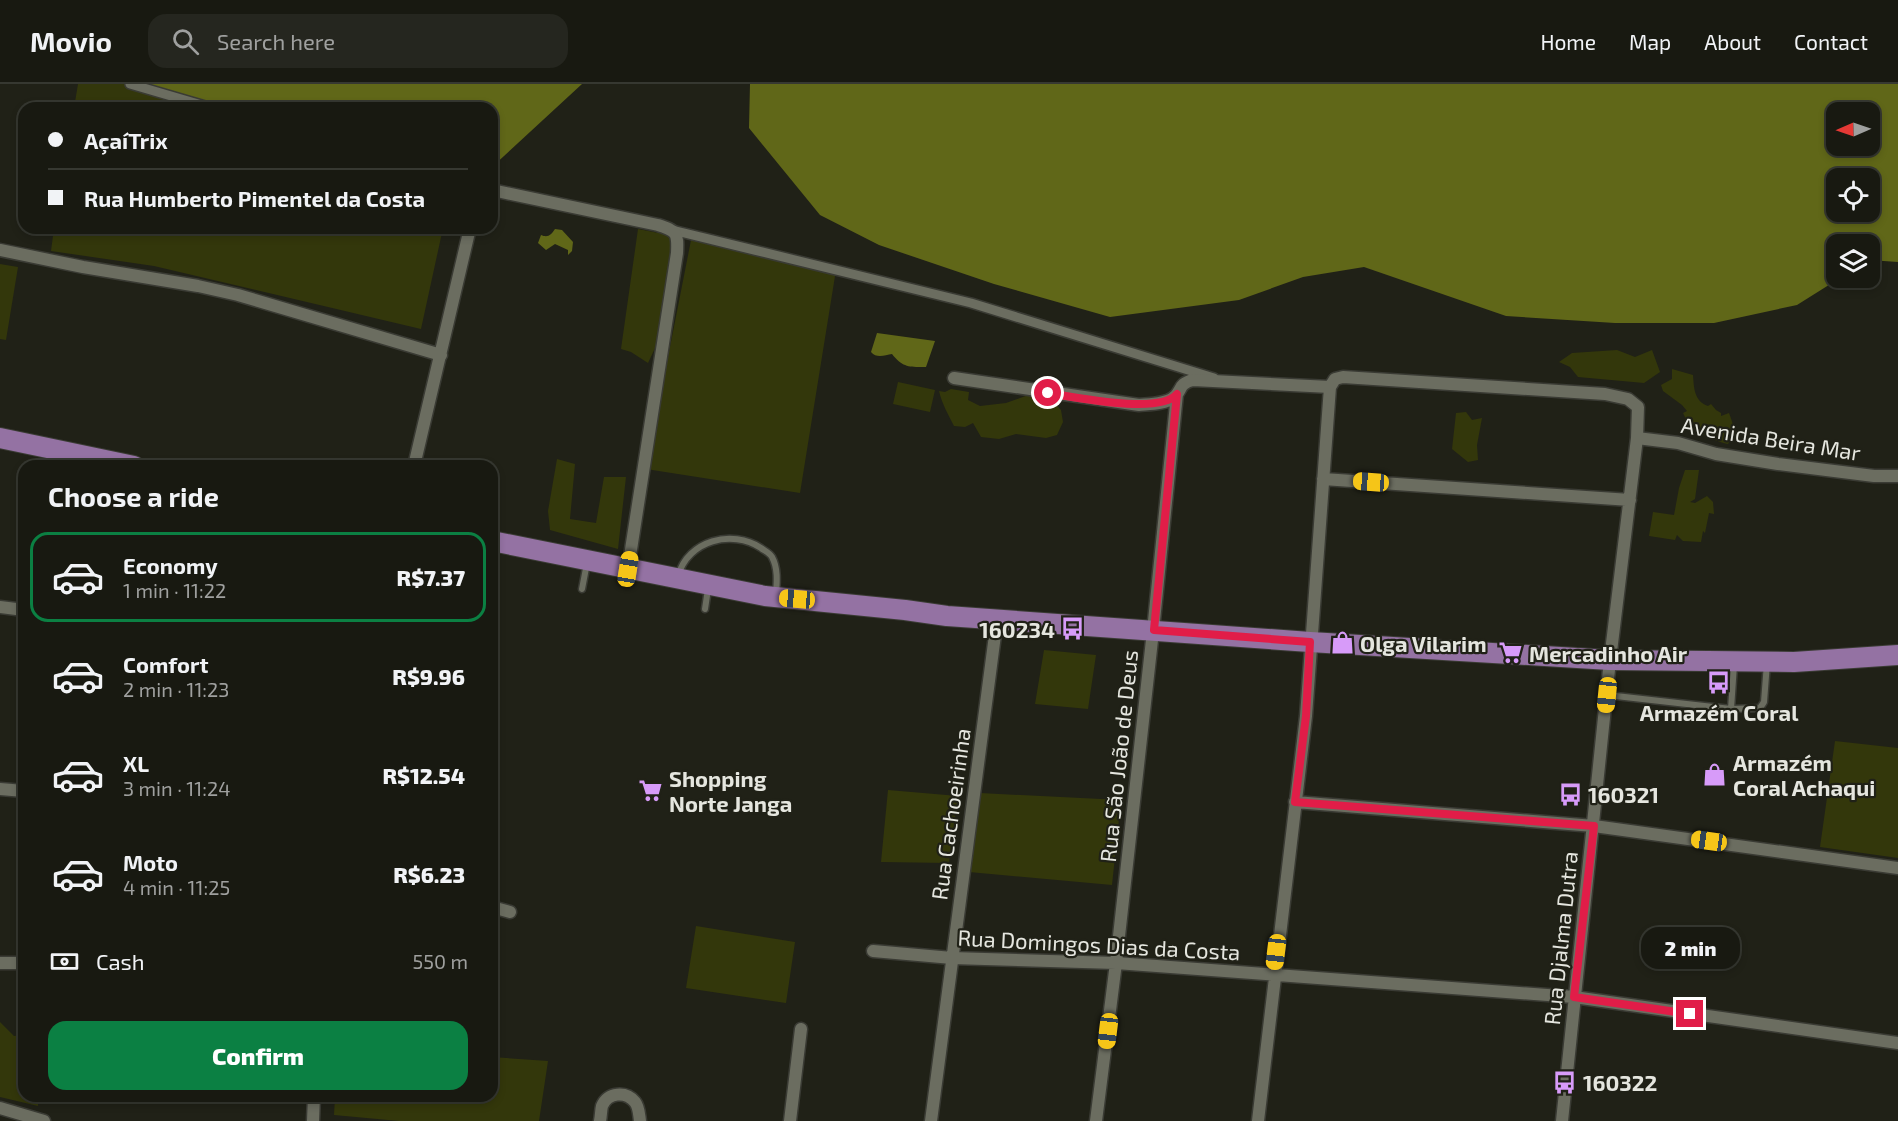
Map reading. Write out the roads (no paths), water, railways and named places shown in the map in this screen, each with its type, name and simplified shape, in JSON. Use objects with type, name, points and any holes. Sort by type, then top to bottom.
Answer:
[{"type":"main road","points":[[0,438],[105,460]]},
{"type":"main road","points":[[498,542],[776,597],[997,620],[1610,660],[1794,662],[1898,655]]},
{"type":"street","points":[[130,84],[192,102]]},
{"type":"street","points":[[498,191],[658,225],[971,303],[1157,362],[1230,382]]},
{"type":"street","points":[[628,569],[677,254],[678,238],[672,230]]},
{"type":"street","points":[[415,460],[469,234]]},
{"type":"street","points":[[0,250],[238,295],[441,355]]},
{"type":"street","name":"Rua Djalma Dutra","points":[[1330,387],[1335,379],[1342,377],[1605,394],[1628,399],[1638,407],[1637,438],[1610,660],[1562,1121]]},
{"type":"street","points":[[954,378],[1139,405],[1168,401],[1177,394],[1184,382],[1193,380],[1330,387],[1306,716],[1258,1121]]},
{"type":"street","name":"Rua São João de Deus","points":[[1096,1121],[1154,630],[1177,394]]},
{"type":"street","name":"Avenida Beira Mar","points":[[1637,438],[1678,443],[1716,454],[1778,464],[1874,476],[1898,476]]},
{"type":"street","points":[[1323,479],[1630,500]]},
{"type":"street","points":[[0,607],[18,609]]},
{"type":"street","name":"Rua Cachoeirinha","points":[[932,1121],[997,620]]},
{"type":"street","points":[[0,789],[18,790]]},
{"type":"street","points":[[1295,802],[1594,826],[1898,868]]},
{"type":"street","points":[[498,909],[510,912]]},
{"type":"street","name":"Rua Domingos Dias da Costa","points":[[873,951],[952,958],[1116,963],[1574,997],[1898,1043]]},
{"type":"street","points":[[0,963],[18,963]]},
{"type":"street","points":[[790,1121],[801,1029]]},
{"type":"street","points":[[600,1121],[603,1105],[608,1098],[620,1094],[634,1100],[638,1108],[639,1121]]},
{"type":"street","points":[[313,1121],[314,1102]]},
{"type":"street","points":[[0,1108],[44,1121]]},
{"type":"lane","points":[[677,579],[681,564],[692,551],[721,538],[751,541],[771,555],[778,577],[776,597]]},
{"type":"lane","points":[[582,589],[588,561]]},
{"type":"lane","points":[[705,609],[709,585]]},
{"type":"lane","points":[[1731,709],[1734,662]]},
{"type":"lane","points":[[1607,695],[1731,709],[1760,708],[1764,702],[1767,662]]},
{"type":"place","name":"160234","points":[[1073,629]]},
{"type":"place","name":"Olga Vilarim","points":[[1342,643]]},
{"type":"place","name":"Mercadinho Air","points":[[1511,653]]},
{"type":"place","name":"Armazém Coral","points":[[1719,683]]},
{"type":"place","name":"Armazém Coral Achaqui","points":[[1715,775]]},
{"type":"place","name":"Shopping Norte Janga","points":[[651,791]]},
{"type":"place","name":"160321","points":[[1570,794]]},
{"type":"place","name":"160322","points":[[1565,1082]]}]
